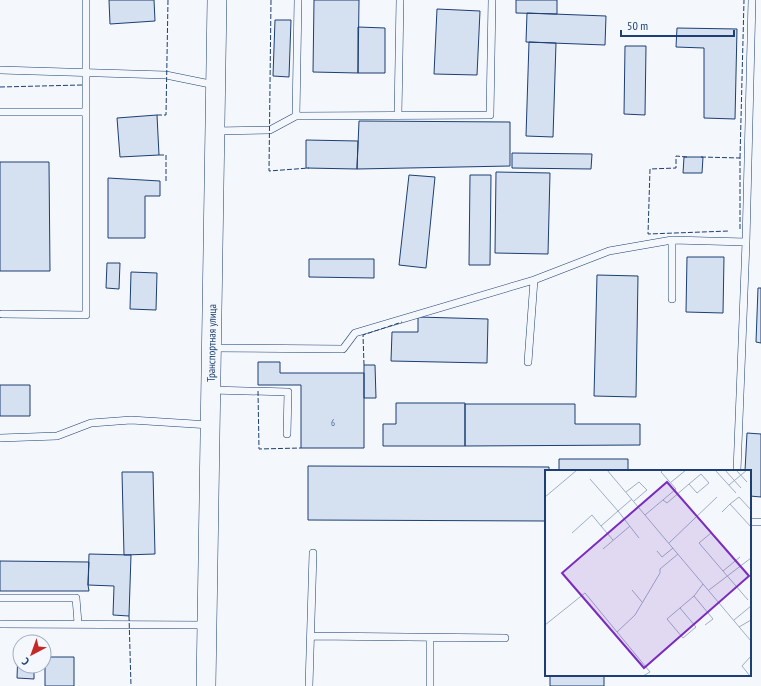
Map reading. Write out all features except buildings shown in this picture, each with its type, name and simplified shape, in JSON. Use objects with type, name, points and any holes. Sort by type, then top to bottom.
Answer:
[{"type":"main road","name":"Транспортная улица","points":[[206,686],[217,0]]},
{"type":"lane","points":[[2,314],[86,315],[86,0]]},
{"type":"lane","points":[[296,116],[298,0]]},
{"type":"lane","points":[[398,116],[400,0]]},
{"type":"lane","points":[[215,131],[270,130],[296,116],[490,115],[492,0]]},
{"type":"lane","points":[[737,470],[746,242],[752,0]]},
{"type":"lane","points":[[0,70],[166,75],[215,85]]},
{"type":"lane","points":[[0,112],[86,112]]},
{"type":"lane","points":[[211,348],[343,350],[355,333],[534,280],[610,252],[672,240],[746,242]]},
{"type":"lane","points":[[672,240],[672,299]]},
{"type":"lane","points":[[528,362],[534,280]]},
{"type":"lane","points":[[210,390],[288,392],[287,434]]},
{"type":"lane","points":[[0,438],[57,436],[91,424],[131,420],[210,425]]},
{"type":"lane","points":[[309,686],[312,553]]},
{"type":"lane","points":[[0,598],[76,598],[78,623]]},
{"type":"lane","points":[[0,624],[78,623],[207,625]]},
{"type":"lane","points":[[311,636],[505,638]]},
{"type":"lane","points":[[430,637],[430,686]]},
{"type":"fence","points":[[157,115],[166,115],[168,0]]},
{"type":"fence","points":[[271,0],[269,171],[309,168]]},
{"type":"fence","points":[[740,158],[744,0]]},
{"type":"fence","points":[[0,87],[82,85]]},
{"type":"fence","points":[[159,155],[166,155],[166,181]]},
{"type":"fence","points":[[687,157],[676,156],[676,168],[650,169],[648,234],[729,231]]},
{"type":"fence","points":[[701,157],[740,158],[740,230]]},
{"type":"fence","points":[[364,365],[363,335],[402,322]]},
{"type":"fence","points":[[258,391],[259,449],[301,448]]},
{"type":"fence","points":[[129,616],[131,686]]}]
